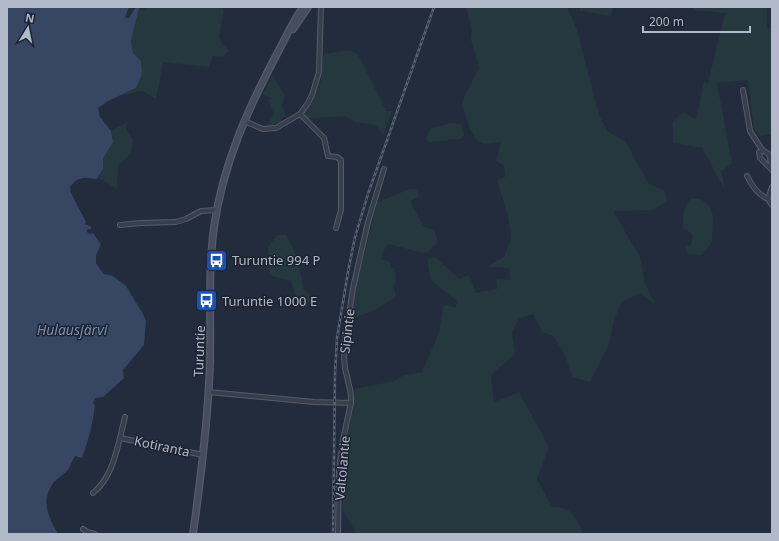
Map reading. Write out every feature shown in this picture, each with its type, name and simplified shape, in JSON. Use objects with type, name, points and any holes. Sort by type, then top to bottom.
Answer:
[{"type":"main road","name":"Turuntie","points":[[193,534],[203,455],[208,392],[212,244],[217,210],[225,174],[244,121],[302,7]]},
{"type":"main road","name":"Turuntie","points":[[285,39],[308,7]]},
{"type":"street","points":[[244,121],[256,127],[269,129],[276,128],[300,114],[308,103],[319,72],[321,57],[320,7]]},
{"type":"street","points":[[743,90],[750,131],[763,151],[767,151],[769,154],[772,167]]},
{"type":"street","points":[[300,114],[324,138],[328,156],[337,157],[341,160],[341,210],[336,228]]},
{"type":"street","points":[[763,151],[759,152],[760,158],[772,170]]},
{"type":"street","name":"Sipintie","points":[[351,403],[351,394],[344,358],[347,326],[353,288],[368,222],[384,169]]},
{"type":"street","points":[[747,176],[757,191],[763,197],[768,199],[772,205]]},
{"type":"street","points":[[768,199],[772,187]]},
{"type":"street","points":[[120,225],[176,222],[186,219],[201,211],[217,210]]},
{"type":"street","points":[[208,392],[314,402],[351,403]]},
{"type":"street","name":"Valtolantie","points":[[338,534],[339,468],[351,403]]},
{"type":"street","name":"Kotiranta","points":[[93,493],[99,488],[114,464],[125,417]]},
{"type":"street","name":"Kotiranta","points":[[120,438],[203,455]]},
{"type":"street","points":[[82,529],[95,534]]},
{"type":"green space","points":[[148,7],[221,7],[224,10],[219,36],[222,44],[229,50],[222,57],[213,56],[209,67],[163,62],[156,99],[142,91],[119,96],[136,88],[141,61],[133,53],[131,41],[139,8],[144,11]]},
{"type":"green space","points":[[466,7],[567,7],[577,30],[599,115],[608,132],[625,141],[649,184],[664,190],[667,201],[654,210],[613,211],[640,257],[645,283],[655,304],[640,293],[622,302],[614,320],[609,344],[590,382],[572,377],[565,354],[553,336],[542,332],[533,314],[519,318],[512,332],[515,354],[491,375],[494,402],[519,392],[549,447],[537,479],[552,507],[565,509],[573,514],[583,534],[357,534],[342,510],[345,452],[355,389],[394,381],[402,376],[422,372],[439,333],[443,305],[456,307],[457,301],[431,280],[427,259],[435,257],[459,279],[469,275],[476,293],[497,289],[496,279],[510,280],[509,268],[487,267],[504,257],[511,238],[508,216],[497,180],[505,177],[504,166],[496,161],[501,142],[484,144],[477,140],[470,129],[462,105],[465,94],[479,69],[471,40],[472,29]]},
{"type":"green space","points":[[580,7],[613,7],[611,16],[580,11]]},
{"type":"green space","points":[[694,7],[767,7],[767,28],[772,29],[772,134],[760,136],[754,129],[748,80],[717,83],[732,163],[721,171],[725,190],[702,148],[673,143],[673,122],[683,112],[696,119],[704,82],[708,83],[725,13],[694,10]]},
{"type":"green space","points":[[350,50],[358,55],[386,111],[392,111],[383,136],[376,125],[355,122],[345,116],[305,119],[300,116],[313,102],[321,80],[324,54]]},
{"type":"green space","points":[[274,73],[274,78],[285,95],[282,106],[286,115],[281,119],[282,122],[265,128],[274,114],[268,100],[271,98],[263,94]]},
{"type":"green space","points":[[127,122],[126,129],[133,140],[131,154],[118,165],[117,189],[99,178],[103,169],[103,159],[113,142],[111,131]]},
{"type":"green space","points":[[452,123],[460,124],[463,130],[464,135],[460,139],[428,142],[426,139],[431,128]]},
{"type":"green space","points":[[410,189],[416,189],[419,194],[417,198],[410,201],[424,227],[434,230],[438,242],[427,253],[388,244],[381,259],[390,262],[391,268],[394,268],[396,275],[394,287],[396,297],[375,310],[351,319],[356,288],[377,202]]},
{"type":"green space","points":[[692,198],[702,200],[710,206],[713,216],[712,242],[702,255],[687,254],[685,246],[691,245],[693,235],[683,228],[685,208]]},
{"type":"green space","points":[[277,235],[286,235],[297,256],[304,290],[320,301],[298,304],[291,281],[269,275],[268,247]]},
{"type":"water","name":"Hulausjärvi","points":[[7,7],[129,7],[125,17],[127,18],[129,18],[136,7],[139,8],[131,41],[133,53],[141,61],[142,74],[136,88],[108,101],[98,108],[100,117],[111,131],[113,142],[103,159],[103,169],[97,179],[82,178],[73,183],[70,187],[71,193],[86,222],[85,224],[91,227],[91,229],[87,230],[87,232],[89,234],[93,233],[101,244],[96,255],[96,263],[104,274],[113,276],[126,286],[143,314],[146,321],[144,345],[123,370],[124,378],[103,397],[95,398],[93,403],[95,405],[92,425],[82,458],[75,456],[68,470],[54,482],[50,489],[46,502],[47,508],[51,521],[58,534],[7,534]]},
{"type":"railway","points":[[333,534],[335,374],[337,338],[348,272],[355,237],[368,194],[434,7]]},
{"type":"place","name":"Turuntie 994 P","points":[[217,260]]},
{"type":"place","name":"Turuntie 1000 E","points":[[207,301]]}]
